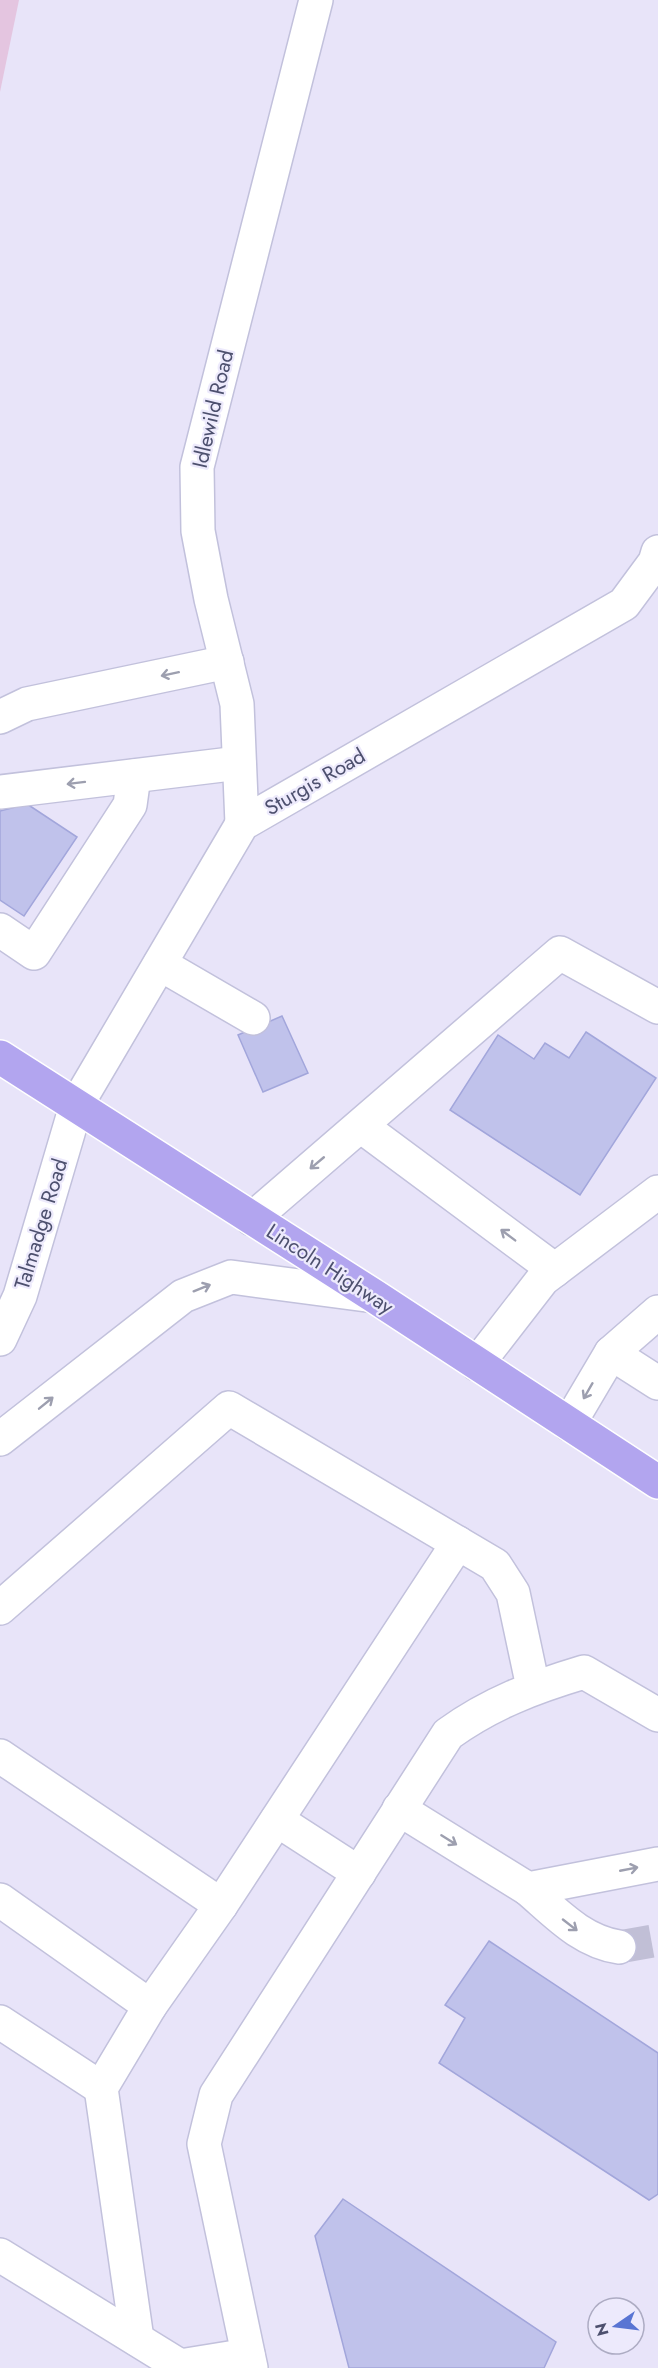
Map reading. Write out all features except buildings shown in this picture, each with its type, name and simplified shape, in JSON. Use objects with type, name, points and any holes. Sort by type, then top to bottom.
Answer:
[{"type":"main road","name":"Lincoln Highway","points":[[0,1058],[374,1296],[658,1482]]},
{"type":"street","name":"Idlewild Road","points":[[242,824],[237,704],[211,599],[198,531],[196,467],[316,0]]},
{"type":"street","name":"Sturgis Road","points":[[76,1106],[242,824],[624,604],[657,559]]},
{"type":"street","points":[[0,717],[27,704],[227,662]]},
{"type":"street","points":[[0,792],[239,764]]},
{"type":"street","points":[[0,930],[34,953],[130,805],[134,776]]},
{"type":"street","points":[[252,1219],[560,953],[658,1007]]},
{"type":"street","points":[[160,964],[253,1018]]},
{"type":"street","name":"Talmadge Road","points":[[0,1339],[20,1296],[76,1106]]},
{"type":"street","points":[[361,1125],[555,1270]]},
{"type":"street","points":[[477,1364],[543,1279],[658,1192]]},
{"type":"street","points":[[0,1439],[183,1296],[231,1276],[374,1296]]},
{"type":"street","points":[[569,1424],[611,1353],[658,1312]]},
{"type":"street","points":[[611,1353],[658,1383]]},
{"type":"street","points":[[0,1608],[229,1408],[495,1565],[513,1593],[533,1687]]},
{"type":"street","points":[[137,2339],[101,2088],[150,2006],[221,1905],[458,1543]]},
{"type":"street","points":[[0,2255],[180,2366],[249,2362],[204,2144],[216,2095],[448,1734],[476,1714],[533,1687],[584,1672],[658,1715]]},
{"type":"street","points":[[0,1756],[221,1905]]},
{"type":"street","points":[[399,1809],[528,1889],[572,1928],[604,1945],[619,1947]]},
{"type":"street","points":[[277,1820],[358,1873]]},
{"type":"street","points":[[528,1889],[658,1864]]},
{"type":"street","points":[[0,1900],[150,2006]]},
{"type":"street","points":[[0,2022],[101,2088]]},
{"type":"shaded area","points":[[0,0],[19,0],[0,92]]},
{"type":"tunnel","points":[[619,1947],[658,1940]]}]
